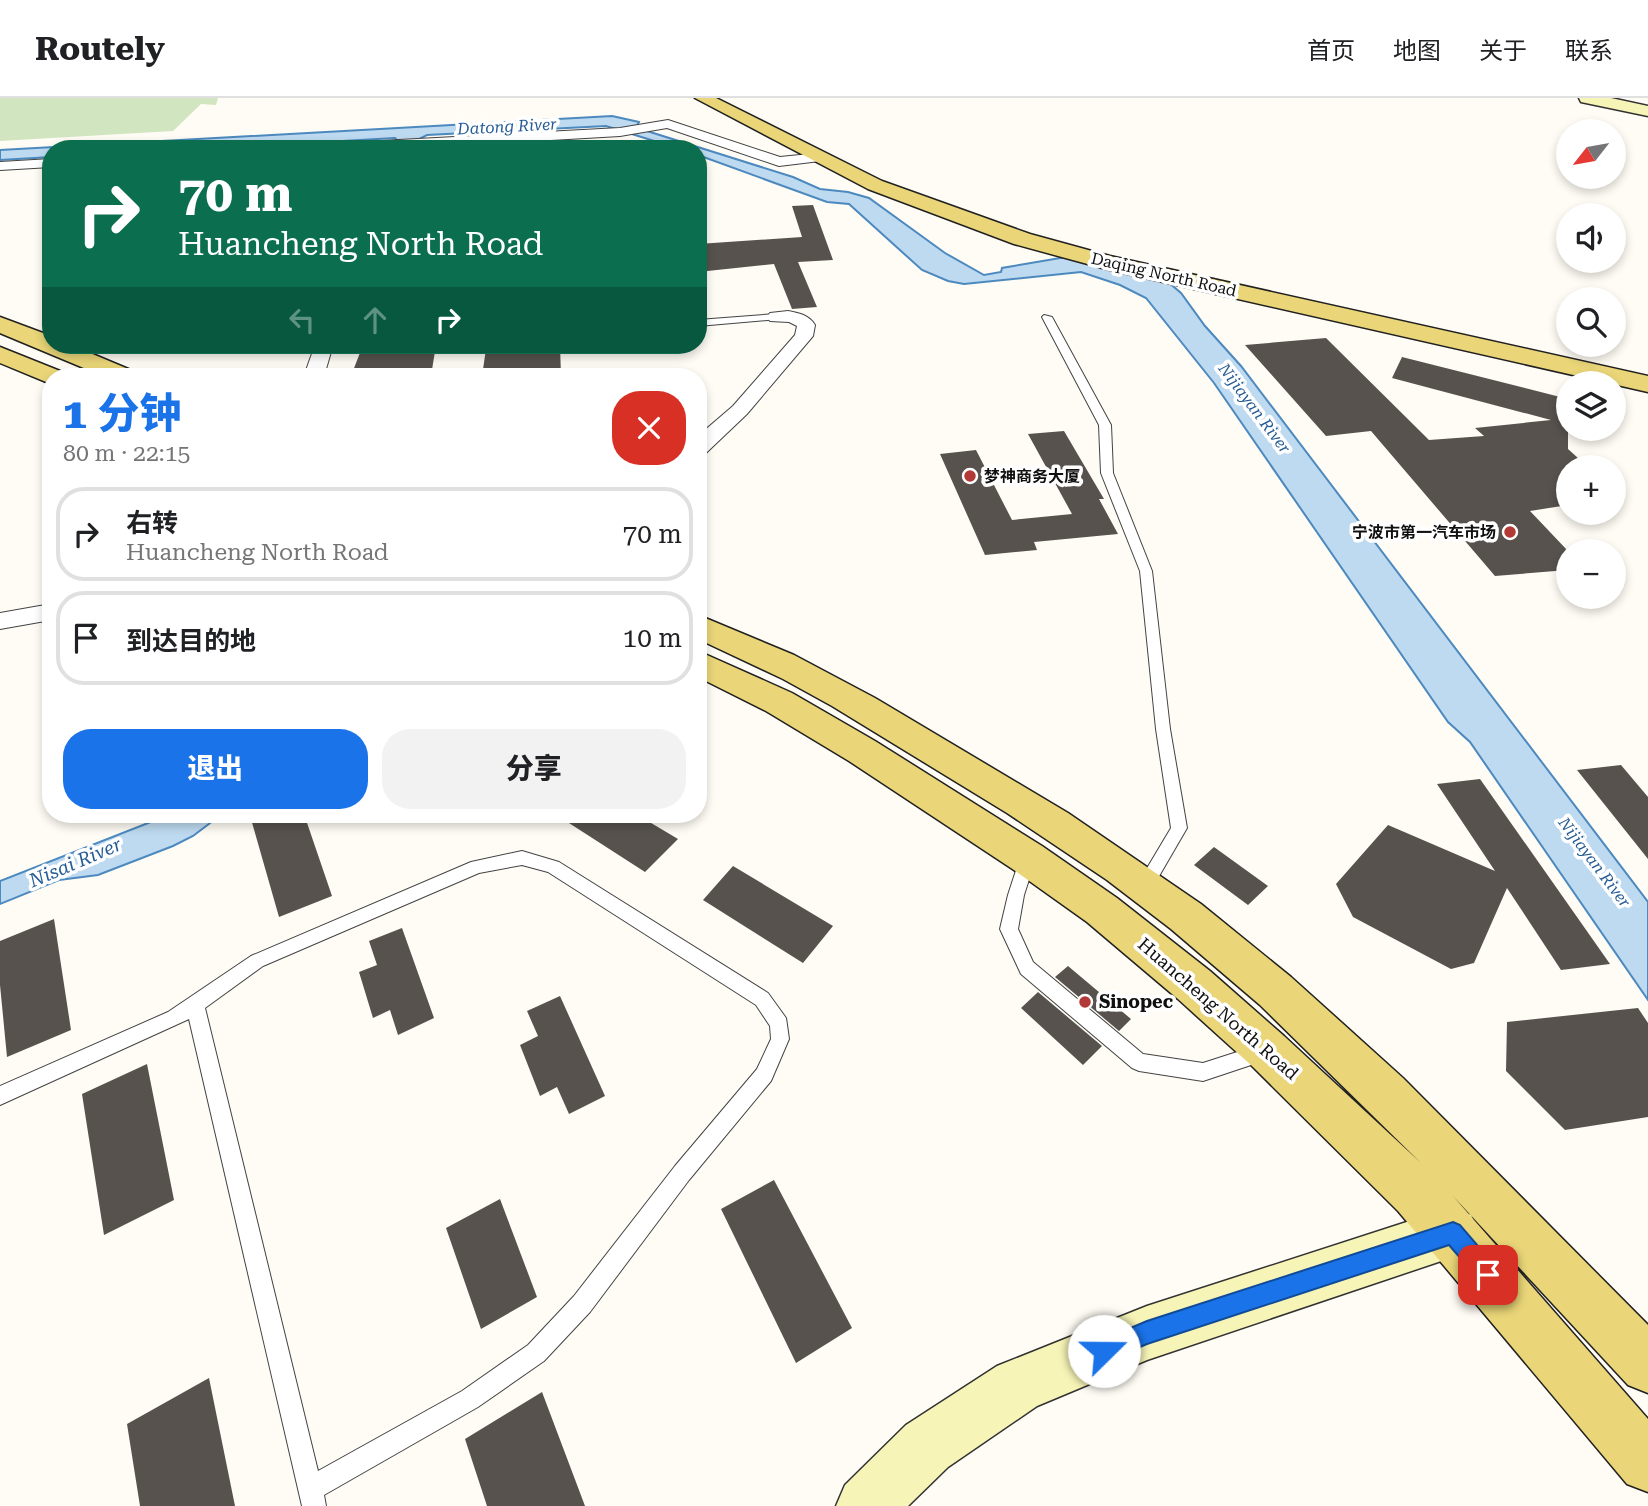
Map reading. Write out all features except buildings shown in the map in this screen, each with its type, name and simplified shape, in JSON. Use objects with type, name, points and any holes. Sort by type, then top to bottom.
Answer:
[{"type":"main road","name":"Daqing North Road","points":[[703,98],[875,185],[1022,239],[1105,262],[1648,384]]},
{"type":"main road","name":"Daqing North Road","points":[[724,98],[919,188],[1047,232],[1312,295],[1648,369]]},
{"type":"main road","name":"Daqing North Road","points":[[739,98],[759,110],[758,115]]},
{"type":"main road","points":[[0,324],[42,342]]},
{"type":"main road","points":[[0,354],[42,372]]},
{"type":"main road","points":[[72,354],[105,368]]},
{"type":"main road","points":[[707,630],[807,676],[902,730],[1024,804],[1145,885],[1219,943],[1292,1006],[1403,1110],[1648,1365]]},
{"type":"main road","name":"Huancheng North Road","points":[[707,667],[779,702],[827,730],[1028,858],[1112,918],[1268,1051],[1416,1193],[1648,1463]]},
{"type":"street","points":[[1587,98],[1648,111]]},
{"type":"street","points":[[1621,98],[1648,103]]},
{"type":"street","points":[[452,140],[620,132],[668,124],[779,162],[820,157]]},
{"type":"street","points":[[0,166],[42,164]]},
{"type":"street","points":[[707,440],[740,410],[804,336],[806,325],[801,320],[792,316],[776,317]]},
{"type":"street","points":[[0,621],[42,614]]},
{"type":"street","points":[[866,1506],[927,1446],[1017,1386],[1147,1333],[1453,1233]]},
{"type":"lane","points":[[707,322],[776,317]]},
{"type":"lane","points":[[1047,317],[1105,425],[1107,473],[1146,571],[1163,729],[1179,828],[1145,885]]},
{"type":"lane","points":[[0,1096],[175,1018],[257,961],[477,867],[522,858],[553,867],[762,999],[779,1024],[780,1039],[764,1074],[682,1173],[582,1304],[536,1353],[470,1399],[312,1498],[195,1006]]},
{"type":"lane","points":[[1028,858],[1009,929],[1027,968],[1139,1062],[1203,1072],[1268,1051]]},
{"type":"green space","points":[[0,98],[218,98],[216,105],[201,104],[173,131],[0,141]]},
{"type":"water","name":"Datong River","points":[[612,116],[639,122],[637,126],[647,131],[676,140],[651,140],[606,126],[427,135],[417,140],[180,140]]},
{"type":"water","points":[[42,148],[42,158],[0,160],[0,150]]},
{"type":"water","name":"Nijiayan River","points":[[707,150],[793,177],[820,189],[848,192],[869,198],[945,253],[984,275],[1001,272],[1002,268],[1066,257],[1168,282],[1181,293],[1205,326],[1241,366],[1648,902],[1648,1000],[1470,742],[1448,722],[1214,383],[1146,298],[1120,285],[1081,272],[964,284],[948,281],[922,270],[849,204],[827,202],[707,158]]},
{"type":"water","name":"Nisai River","points":[[148,823],[210,823],[173,846],[98,875],[59,880],[0,904],[0,881]]},
{"type":"place","name":"梦神商务大厦","points":[[970,476]]},
{"type":"place","name":"宁波市第一汽车市场","points":[[1510,532]]},
{"type":"place","name":"Sinopec","points":[[1085,1002]]},
{"type":"route","points":[[1104,1351],[1147,1333],[1453,1233],[1488,1275]]}]
